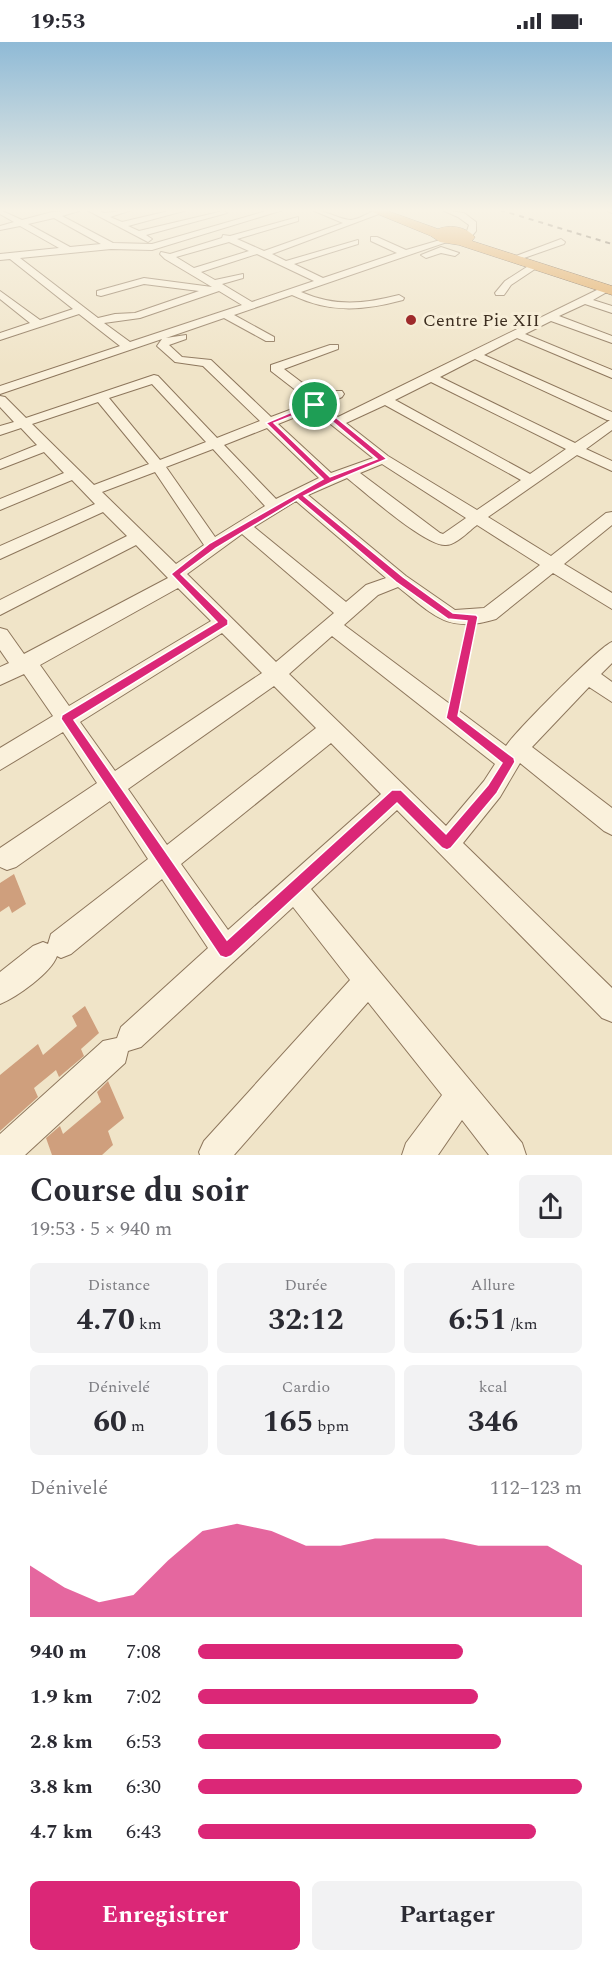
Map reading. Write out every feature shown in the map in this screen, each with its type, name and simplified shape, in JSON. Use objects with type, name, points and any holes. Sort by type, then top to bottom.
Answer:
[{"type":"highway","points":[[533,262],[610,289]]},
{"type":"street","points":[[25,262],[80,310],[127,346]]},
{"type":"street","points":[[177,262],[250,305]]},
{"type":"street","points":[[193,271],[223,262]]},
{"type":"street","points":[[95,322],[116,317],[136,316],[216,287],[239,272],[227,262]]},
{"type":"street","points":[[281,262],[323,281]]},
{"type":"street","points":[[285,264],[292,262]]},
{"type":"street","points":[[0,390],[378,262]]},
{"type":"street","points":[[388,262],[397,266]]},
{"type":"street","points":[[366,266],[382,271],[408,262]]},
{"type":"street","points":[[500,293],[508,283],[536,263]]},
{"type":"street","points":[[101,293],[144,281],[216,287]]},
{"type":"street","points":[[336,422],[610,289]]},
{"type":"street","points":[[292,291],[309,299],[350,308],[365,308],[399,298]]},
{"type":"street","points":[[0,294],[38,324]]},
{"type":"street","points":[[584,300],[612,310]]},
{"type":"street","points":[[0,309],[14,305]]},
{"type":"street","points":[[0,337],[80,310]]},
{"type":"street","points":[[225,314],[270,339]]},
{"type":"street","points":[[551,317],[612,340]]},
{"type":"street","points":[[183,328],[182,336],[166,341],[163,346],[179,360],[207,363],[329,480]]},
{"type":"street","points":[[516,334],[612,374]]},
{"type":"street","points":[[334,347],[275,368],[336,422],[383,459],[612,602]]},
{"type":"street","points":[[475,355],[612,417]]},
{"type":"street","points":[[431,377],[612,467]]},
{"type":"street","points":[[0,431],[154,379],[276,508]]},
{"type":"street","points":[[0,553],[158,466],[318,404],[338,394]]},
{"type":"street","points":[[101,397],[158,466],[213,546]]},
{"type":"street","points":[[0,400],[612,1008]]},
{"type":"street","points":[[385,400],[531,480]]},
{"type":"street","points":[[349,472],[439,540],[445,540],[612,424]]},
{"type":"street","points":[[0,465],[47,446]]},
{"type":"street","points":[[0,676],[178,576],[213,546],[276,508],[329,480],[383,459]]},
{"type":"street","points":[[0,505],[74,474]]},
{"type":"street","points":[[299,496],[400,580],[451,617],[489,614],[612,516]]},
{"type":"street","points":[[244,527],[337,619],[452,718],[513,755],[612,823]]},
{"type":"street","points":[[0,608],[138,537]]},
{"type":"street","points":[[7,858],[276,674],[372,591],[400,580]]},
{"type":"street","points":[[0,760],[224,622]]},
{"type":"street","points":[[0,635],[66,719],[226,951]]},
{"type":"street","points":[[447,844],[492,789],[513,755],[586,674],[612,650]]},
{"type":"street","points":[[586,674],[612,693]]},
{"type":"street","points":[[0,990],[332,729]]},
{"type":"street","points":[[1,1155],[397,794]]},
{"type":"street","points":[[294,888],[510,1155]]},
{"type":"street","points":[[215,1152],[368,981]]},
{"type":"street","points":[[418,1155],[461,1095]]},
{"type":"path","points":[[452,718],[473,617]]},
{"type":"building","points":[[14,874],[26,904],[12,913],[9,906],[0,912],[0,883]]},
{"type":"building","points":[[85,1006],[99,1033],[81,1049],[84,1056],[59,1077],[56,1070],[34,1088],[38,1097],[0,1131],[0,1075],[38,1044],[43,1055],[77,1026],[72,1016]]},
{"type":"building","points":[[108,1081],[124,1118],[108,1131],[113,1145],[102,1155],[52,1155],[46,1138],[60,1126],[63,1134],[101,1102],[97,1092]]},
{"type":"place","name":"Centre Pie XII","points":[[411,320]]},
{"type":"route","points":[[315,405],[269,423],[329,480],[276,508],[213,546],[175,574],[224,622],[66,719],[226,951],[397,794],[447,844],[492,789],[509,762],[452,718],[473,617],[451,617],[400,580],[299,496],[329,480],[383,459],[315,405]]}]
